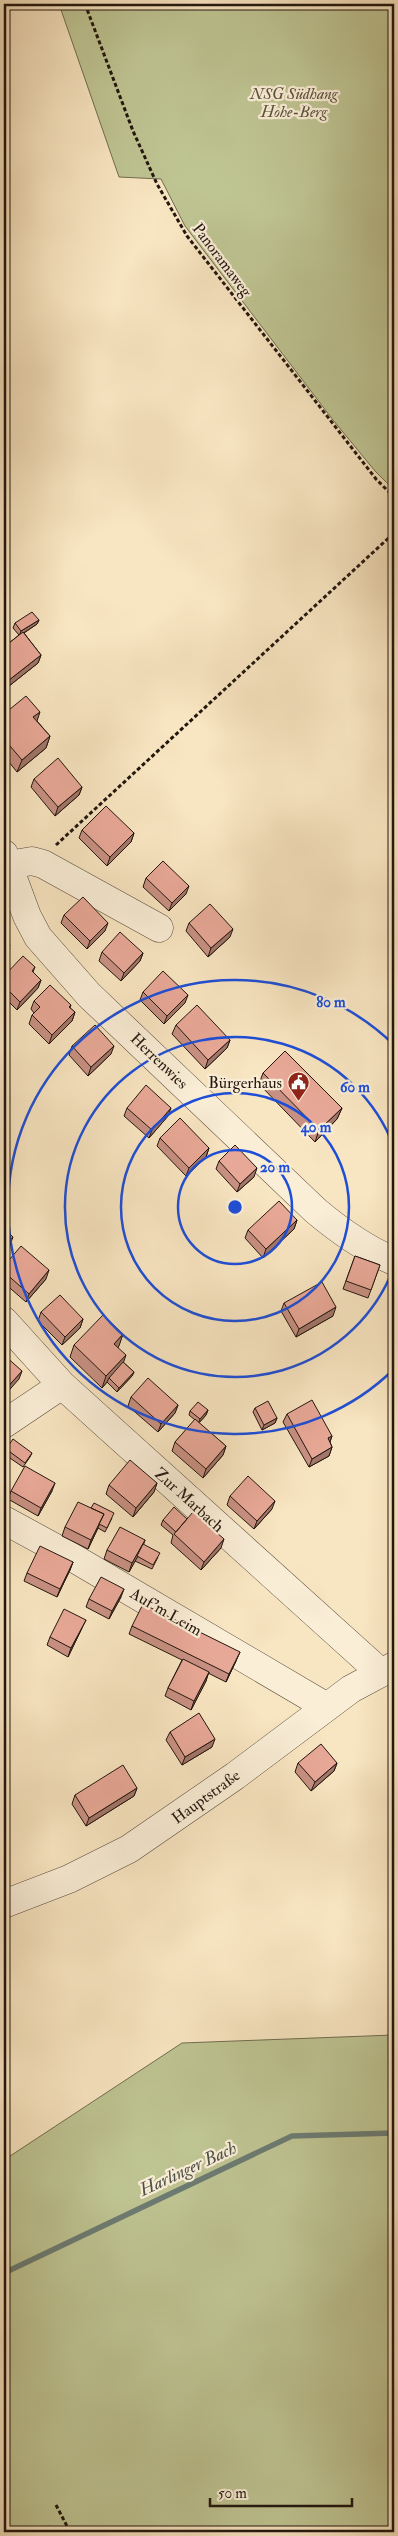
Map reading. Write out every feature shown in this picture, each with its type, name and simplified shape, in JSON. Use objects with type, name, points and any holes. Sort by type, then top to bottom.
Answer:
[{"type":"street","name":"Herrenwies","points":[[159,928],[43,864],[32,861],[6,860],[27,916],[38,937],[89,995],[316,1211],[343,1233],[376,1254],[394,1262]]},
{"type":"street","name":"Zur Marbach","points":[[4,1321],[62,1385],[387,1669]]},
{"type":"street","points":[[4,1424],[62,1385]]},
{"type":"street","name":"Auf'm Leim","points":[[4,1520],[166,1611],[326,1707]]},
{"type":"street","name":"Hauptstraße","points":[[4,1904],[69,1879],[129,1849],[235,1776],[326,1707],[387,1669]]},
{"type":"path","name":"Panoramaweg","points":[[85,4],[133,132],[157,184],[187,236],[376,479],[394,497]]},
{"type":"path","points":[[43,864],[50,850],[394,533]]},
{"type":"path","points":[[56,2505],[70,2532]]},
{"type":"green space","name":"NSG Südhang Hohe-Berg","points":[[59,4],[394,4],[394,490],[375,471],[333,420],[185,226],[161,179],[119,177]]},
{"type":"green space","points":[[394,2035],[394,2532],[52,2532],[50,2526],[4,2531],[4,2160],[182,2043]]},
{"type":"building","points":[[32,612],[39,620],[21,631],[15,623]]},
{"type":"building","points":[[23,632],[41,655],[4,684],[4,647]]},
{"type":"building","points":[[26,696],[40,712],[33,717],[50,736],[22,760],[4,739],[4,714]]},
{"type":"building","points":[[58,758],[82,787],[58,807],[34,779]]},
{"type":"building","points":[[106,806],[134,833],[110,857],[82,830]]},
{"type":"building","points":[[163,861],[189,886],[172,903],[146,878]]},
{"type":"building","points":[[83,897],[108,923],[90,941],[64,915]]},
{"type":"building","points":[[210,904],[233,929],[211,948],[189,923]]},
{"type":"building","points":[[120,932],[143,953],[124,973],[102,952]]},
{"type":"building","points":[[4,940],[10,945],[4,952]]},
{"type":"building","points":[[23,956],[35,967],[32,971],[41,980],[20,1002],[4,986],[4,976]]},
{"type":"building","points":[[163,971],[188,995],[167,1016],[143,992]]},
{"type":"building","points":[[50,985],[71,1005],[69,1007],[75,1012],[52,1035],[32,1015],[40,1007],[34,1001]]},
{"type":"building","points":[[197,1005],[230,1040],[208,1060],[176,1025]]},
{"type":"building","points":[[95,1025],[114,1046],[91,1067],[72,1046]]},
{"type":"building","points":[[285,1051],[342,1108],[319,1130],[263,1073]]},
{"type":"building","points":[[146,1085],[171,1108],[152,1130],[127,1108]]},
{"type":"building","points":[[180,1118],[209,1148],[189,1168],[160,1138]]},
{"type":"building","points":[[235,1145],[257,1168],[240,1184],[219,1161]]},
{"type":"building","points":[[279,1201],[297,1220],[266,1249],[248,1230]]},
{"type":"building","points":[[4,1228],[13,1237],[4,1246]]},
{"type":"building","points":[[21,1246],[49,1270],[29,1294],[4,1272],[4,1266]]},
{"type":"building","points":[[355,1256],[380,1265],[371,1290],[346,1281]]},
{"type":"building","points":[[322,1282],[336,1307],[299,1329],[284,1303]]},
{"type":"building","points":[[60,1295],[83,1319],[65,1337],[41,1312]]},
{"type":"building","points":[[103,1315],[123,1334],[114,1344],[126,1355],[106,1376],[74,1345]]},
{"type":"building","points":[[4,1355],[22,1371],[4,1391]]},
{"type":"building","points":[[123,1362],[134,1372],[119,1388],[109,1378]]},
{"type":"building","points":[[148,1378],[178,1405],[161,1424],[131,1397]]},
{"type":"building","points":[[312,1400],[332,1436],[328,1438],[332,1447],[312,1459],[287,1414]]},
{"type":"building","points":[[268,1401],[277,1418],[264,1425],[255,1408]]},
{"type":"building","points":[[198,1402],[208,1410],[200,1419],[190,1411]]},
{"type":"building","points":[[195,1419],[226,1446],[206,1469],[175,1442]]},
{"type":"building","points":[[13,1439],[32,1453],[25,1463],[6,1449]]},
{"type":"building","points":[[130,1460],[157,1483],[136,1508],[109,1485]]},
{"type":"building","points":[[25,1466],[55,1483],[41,1508],[11,1491]]},
{"type":"building","points":[[248,1476],[275,1501],[257,1521],[230,1496]]},
{"type":"building","points":[[78,1502],[104,1514],[91,1540],[65,1527]]},
{"type":"building","points":[[94,1503],[114,1513],[107,1528],[99,1524],[104,1514],[91,1508]]},
{"type":"building","points":[[174,1507],[187,1519],[176,1532],[163,1520]]},
{"type":"building","points":[[193,1512],[224,1539],[204,1562],[174,1534]]},
{"type":"building","points":[[120,1527],[145,1540],[132,1563],[107,1550]]},
{"type":"building","points":[[4,1528],[9,1531],[4,1542]]},
{"type":"building","points":[[143,1544],[160,1553],[153,1565],[137,1556]]},
{"type":"building","points":[[40,1546],[73,1562],[60,1589],[27,1573]]},
{"type":"building","points":[[101,1577],[124,1589],[112,1611],[89,1599]]},
{"type":"building","points":[[143,1604],[240,1652],[229,1674],[132,1626]]},
{"type":"building","points":[[64,1609],[86,1620],[71,1648],[50,1637]]},
{"type":"building","points":[[183,1659],[209,1672],[194,1701],[168,1688]]},
{"type":"building","points":[[199,1713],[215,1739],[185,1757],[170,1732]]},
{"type":"building","points":[[321,1744],[337,1763],[315,1782],[298,1763]]},
{"type":"building","points":[[123,1765],[137,1788],[89,1818],[75,1795]]},
{"type":"waterway","name":"Harlinger Bach","points":[[4,2273],[292,2136],[394,2133]]},
{"type":"place","name":"Bürgerhaus","points":[[298,1102]]}]
